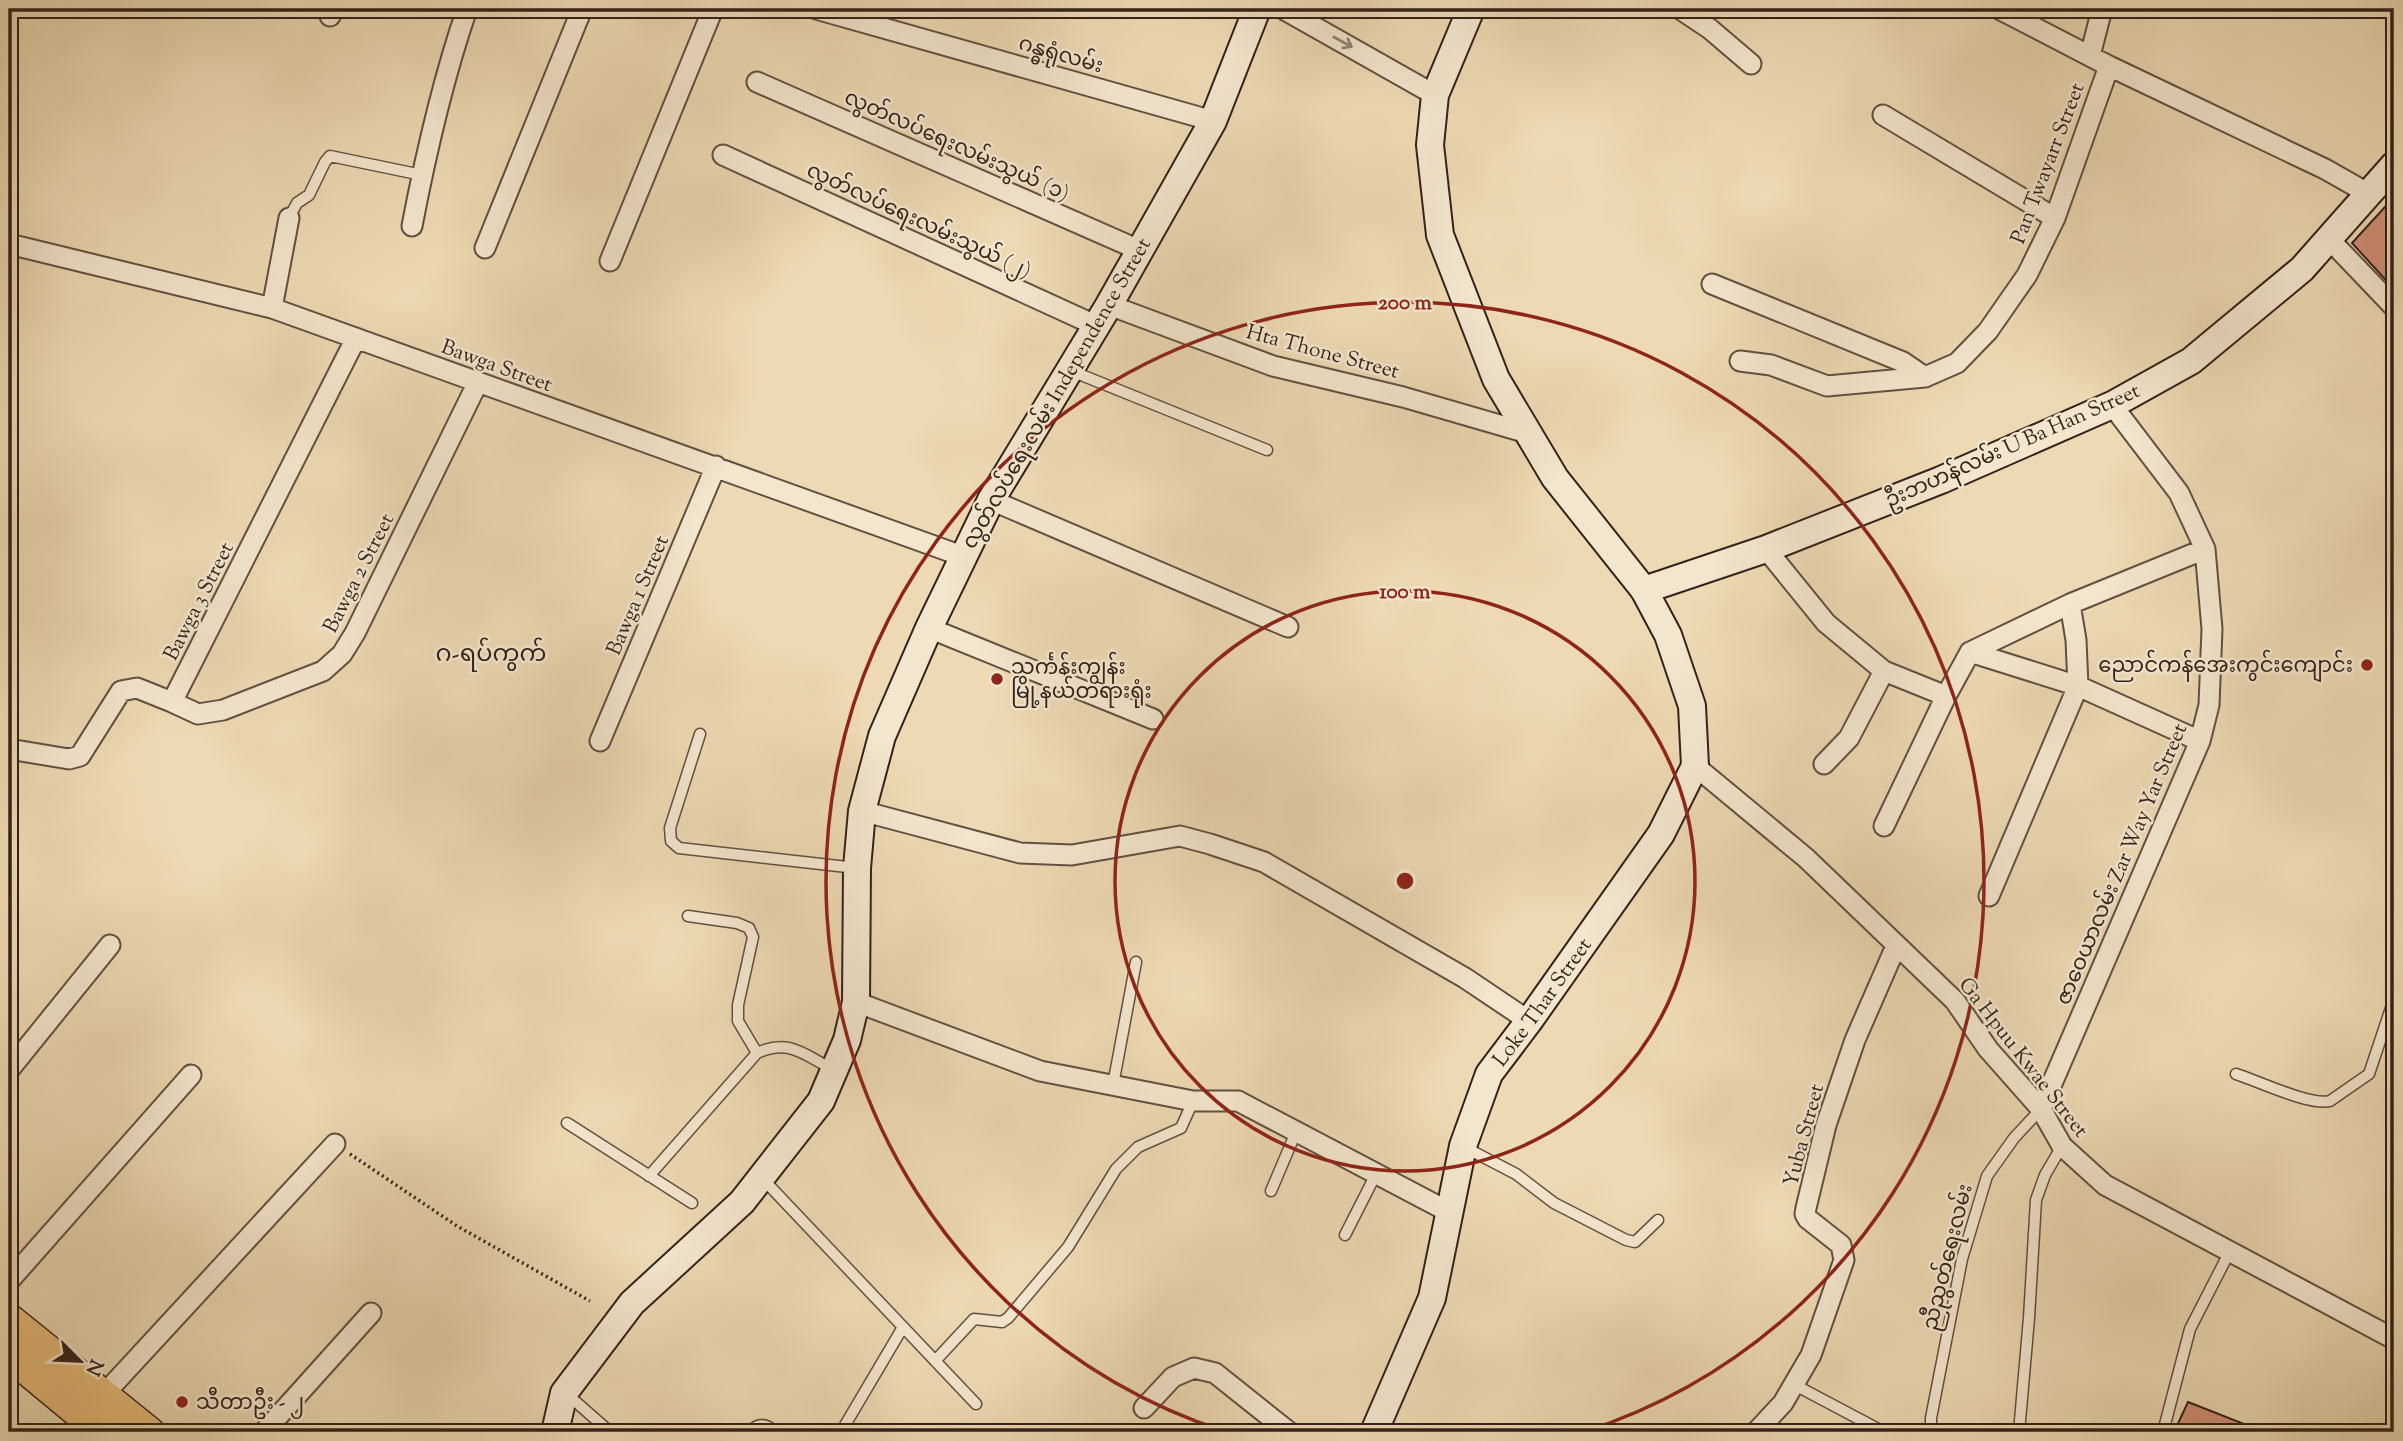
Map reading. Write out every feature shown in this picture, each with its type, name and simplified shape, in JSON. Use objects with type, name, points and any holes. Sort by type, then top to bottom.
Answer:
[{"type":"main road","points":[[9,1319],[96,1415]]},
{"type":"main road","points":[[9,1355],[96,1415],[149,1432]]},
{"type":"street","points":[[412,226],[454,48],[467,9]]},
{"type":"street","points":[[485,248],[582,9]]},
{"type":"street","points":[[610,261],[713,9]]},
{"type":"street","name":"ဂန္ဓရုံလမ်း","points":[[816,9],[1213,121]]},
{"type":"street","name":"လွတ်လပ်ရေးလမ်း Independence Street","points":[[555,1432],[565,1393],[632,1303],[742,1202],[821,1101],[847,1040],[856,1002],[857,868],[862,811],[882,736],[962,555],[991,500],[1103,316],[1213,121],[1257,9]]},
{"type":"street","points":[[1283,9],[1435,94]]},
{"type":"street","name":"Loke Thar Street","points":[[1374,1432],[1432,1298],[1463,1146],[1489,1074],[1661,834],[1695,766],[1692,706],[1668,635],[1644,590],[1555,478],[1496,379],[1440,235],[1430,145],[1435,94],[1471,9]]},
{"type":"street","points":[[1680,9],[1710,29],[1751,64]]},
{"type":"street","points":[[1998,9],[2109,66],[2325,169],[2369,194]]},
{"type":"street","points":[[2090,56],[2102,9]]},
{"type":"street","name":"Pan Twayarr Street","points":[[1740,361],[1771,365],[1827,386],[1925,377],[1957,363],[1988,331],[2027,275],[2055,218],[2109,66]]},
{"type":"street","name":"လွတ်လပ်ရေးလမ်းသွယ် (၁)","points":[[757,82],[1139,250]]},
{"type":"street","points":[[1882,115],[2055,218]]},
{"type":"street","name":"လွတ်လပ်ရေးလမ်းသွယ် (၂)","points":[[723,155],[1103,316]]},
{"type":"street","name":"ဦးဘဟန်လမ်း U Ba Han Street","points":[[1644,590],[1766,550],[1941,480],[2112,405],[2191,361],[2302,269],[2394,165]]},
{"type":"street","points":[[272,308],[289,218]]},
{"type":"street","points":[[2329,239],[2394,307]]},
{"type":"street","name":"Bawga Street","points":[[9,244],[272,308],[962,555]]},
{"type":"street","points":[[1712,284],[1903,362],[1925,377]]},
{"type":"street","name":"Hta Thone Street","points":[[1103,316],[1273,366],[1403,397],[1527,433]]},
{"type":"street","name":"Bawga 3 Street","points":[[172,702],[356,338]]},
{"type":"street","name":"Bawga 2 Street","points":[[172,702],[198,713],[223,710],[323,671],[342,654],[355,633],[478,382]]},
{"type":"street","name":"ဇာဝေယာလမ်း Zar Way Yar Street","points":[[2041,1109],[2200,741],[2209,705],[2212,629],[2205,549],[2179,493],[2112,405]]},
{"type":"street","name":"Bawga 1 Street","points":[[600,741],[716,467]]},
{"type":"street","points":[[991,500],[1287,626]]},
{"type":"street","points":[[1884,826],[1970,652],[2070,604],[2205,549]]},
{"type":"street","points":[[1766,550],[1826,623],[1884,671],[1946,696]]},
{"type":"street","points":[[1989,896],[2078,686],[2076,640],[2070,604]]},
{"type":"street","points":[[929,628],[1153,719]]},
{"type":"street","points":[[1970,652],[2078,686],[2200,741]]},
{"type":"street","points":[[1824,764],[1849,738],[1884,671]]},
{"type":"street","points":[[9,749],[69,759],[80,756],[121,691],[137,688],[172,702]]},
{"type":"street","name":"Ga Hpuu Kwae Street","points":[[1695,766],[1806,858],[1955,1001],[1988,1049],[2041,1109],[2062,1146],[2105,1185],[2391,1331]]},
{"type":"street","points":[[862,811],[1020,853],[1072,855],[1180,836],[1210,844],[1264,862],[1465,978],[1529,1021]]},
{"type":"street","points":[[9,1070],[110,945]]},
{"type":"street","name":"Yuba Street","points":[[1756,1432],[1783,1403],[1811,1355],[1844,1260],[1841,1245],[1805,1214],[1826,1125],[1855,1040],[1896,946]]},
{"type":"street","points":[[856,1002],[1040,1071],[1192,1101],[1238,1101],[1449,1212]]},
{"type":"street","points":[[9,1281],[191,1075]]},
{"type":"street","points":[[96,1415],[335,1144]]},
{"type":"street","points":[[264,1432],[370,1313]]},
{"type":"street","points":[[1144,1408],[1173,1377],[1194,1368],[1215,1373],[1289,1432]]},
{"type":"lane","points":[[289,218],[297,203],[309,195],[330,156],[422,175]]},
{"type":"lane","points":[[1069,370],[1267,450]]},
{"type":"lane","points":[[700,734],[670,828],[671,841],[679,848],[857,868]]},
{"type":"lane","points":[[688,916],[737,923],[749,928],[753,937],[738,1005],[738,1021],[757,1053]]},
{"type":"lane","points":[[1113,1085],[1136,962]]},
{"type":"lane","points":[[2236,1074],[2309,1100],[2330,1101],[2369,1074],[2394,999]]},
{"type":"lane","points":[[649,1176],[757,1053],[771,1046],[786,1045],[834,1071]]},
{"type":"lane","points":[[935,1361],[974,1319],[1002,1322],[1008,1318],[1068,1247],[1116,1169],[1138,1147],[1181,1128],[1192,1101]]},
{"type":"lane","name":"ညီညွတ်ရေးလမ်း","points":[[1931,1432],[1931,1418],[1962,1259],[1987,1176],[2014,1138],[2041,1109]]},
{"type":"lane","points":[[566,1123],[692,1203]]},
{"type":"lane","points":[[1271,1191],[1296,1132]]},
{"type":"lane","points":[[1463,1146],[1516,1174],[1554,1203],[1626,1240],[1634,1242],[1640,1239],[1658,1220]]},
{"type":"lane","points":[[2019,1432],[2036,1200],[2045,1175],[2062,1146]]},
{"type":"lane","points":[[1345,1235],[1376,1174]]},
{"type":"lane","points":[[761,1178],[976,1404]]},
{"type":"lane","points":[[2163,1432],[2190,1329],[2230,1251]]},
{"type":"lane","points":[[841,1432],[903,1328]]},
{"type":"lane","points":[[1793,1384],[1878,1429],[1894,1432]]},
{"type":"lane","points":[[565,1393],[610,1432]]},
{"type":"lane","points":[[750,1432],[755,1426],[762,1425],[769,1426],[775,1432]]},
{"type":"path","points":[[335,1144],[457,1226],[590,1301]]},
{"type":"building","points":[[2394,197],[2394,289],[2352,243]]},
{"type":"building","points":[[2188,1402],[2262,1431],[2174,1432]]},
{"type":"place","name":"ညောင်ကန်အေးကွင်းကျောင်း","points":[[2367,665]]},
{"type":"place","name":"သင်္ကန်းကျွန်း မြို့နယ်တရားရုံး","points":[[997,679]]},
{"type":"place","name":"သီတာဦး - ၂","points":[[182,1402]]},
{"type":"district","name":"ဂ-ရပ်ကွက်","points":[[491,653]]}]
